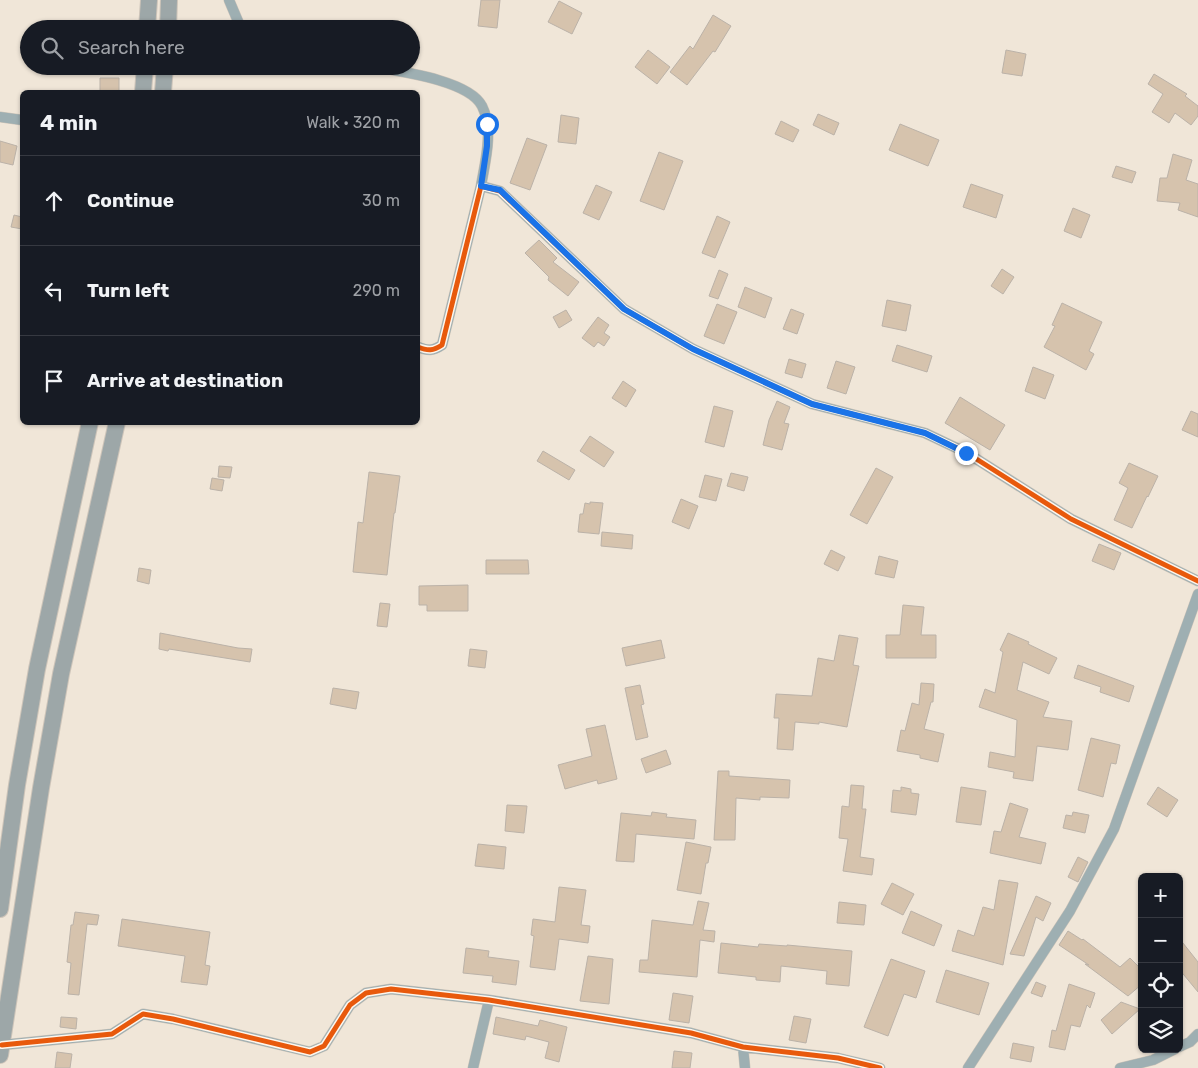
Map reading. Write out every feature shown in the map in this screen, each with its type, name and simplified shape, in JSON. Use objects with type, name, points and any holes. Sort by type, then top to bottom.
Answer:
[{"type":"main road","points":[[148,20],[149,0]]},
{"type":"main road","points":[[169,20],[170,0]]},
{"type":"main road","points":[[143,90],[144,75]]},
{"type":"main road","points":[[164,90],[165,75]]},
{"type":"main road","points":[[0,909],[17,785],[37,668],[89,425]]},
{"type":"main road","points":[[1,1050],[41,788],[60,684],[76,600],[115,425]]},
{"type":"street","points":[[229,0],[237,20]]},
{"type":"street","points":[[412,75],[455,84],[473,95],[482,106],[487,124],[487,146],[481,186],[442,345],[436,350],[420,348]]},
{"type":"street","points":[[0,117],[20,120]]},
{"type":"street","points":[[481,186],[500,190],[624,309],[693,349],[812,404],[925,433],[966,453],[1071,518],[1198,581]]},
{"type":"street","points":[[968,1068],[1070,911],[1114,829],[1198,594]]},
{"type":"street","points":[[1,1050],[112,1034],[143,1014],[182,1021],[310,1052],[324,1046],[350,1005],[366,993],[391,989],[489,1000],[691,1033],[743,1047],[838,1058],[880,1068]]},
{"type":"street","points":[[473,1068],[489,1000]]},
{"type":"street","points":[[1183,1045],[1190,1042],[1198,1034]]},
{"type":"street","points":[[743,1047],[745,1068]]},
{"type":"street","points":[[1120,1068],[1153,1060],[1167,1053]]},
{"type":"building","points":[[481,0],[500,0],[497,28],[478,26]]},
{"type":"building","points":[[559,1],[582,13],[572,34],[548,22]]},
{"type":"building","points":[[713,15],[731,26],[715,52],[713,51],[687,85],[670,72],[690,46],[693,49]]},
{"type":"building","points":[[648,50],[670,67],[657,84],[635,67]]},
{"type":"building","points":[[1006,50],[1026,54],[1022,76],[1002,73]]},
{"type":"building","points":[[1154,74],[1187,94],[1185,96],[1198,106],[1198,116],[1191,125],[1175,113],[1169,123],[1152,112],[1163,94],[1148,84]]},
{"type":"building","points":[[100,78],[119,78],[119,90],[100,90]]},
{"type":"building","points":[[818,114],[839,123],[834,135],[813,125]]},
{"type":"building","points":[[561,115],[579,118],[576,144],[558,142]]},
{"type":"building","points":[[781,121],[799,130],[793,142],[775,134]]},
{"type":"building","points":[[900,124],[939,140],[928,166],[889,150]]},
{"type":"building","points":[[527,138],[547,145],[530,190],[510,183]]},
{"type":"building","points":[[0,141],[17,146],[13,165],[0,162]]},
{"type":"building","points":[[659,152],[683,161],[664,210],[640,201]]},
{"type":"building","points":[[1173,154],[1192,160],[1186,180],[1198,184],[1198,217],[1178,210],[1180,203],[1157,201],[1160,178],[1167,178]]},
{"type":"building","points":[[1116,166],[1136,172],[1132,183],[1112,177]]},
{"type":"building","points":[[971,184],[1003,195],[996,218],[963,207]]},
{"type":"building","points":[[596,185],[612,192],[599,220],[583,213]]},
{"type":"building","points":[[1073,208],[1090,215],[1081,238],[1064,231]]},
{"type":"building","points":[[14,215],[20,216],[20,229],[11,227]]},
{"type":"building","points":[[717,216],[730,222],[715,258],[702,253]]},
{"type":"building","points":[[539,240],[557,258],[553,262],[579,282],[568,296],[548,280],[549,277],[525,253]]},
{"type":"building","points":[[1002,269],[1014,277],[1003,294],[991,286]]},
{"type":"building","points":[[719,270],[728,274],[718,299],[709,296]]},
{"type":"building","points":[[745,287],[772,298],[765,318],[738,307]]},
{"type":"building","points":[[887,300],[911,305],[906,331],[882,326]]},
{"type":"building","points":[[1062,303],[1102,322],[1089,351],[1094,354],[1086,370],[1044,347],[1055,326],[1052,325]]},
{"type":"building","points":[[717,304],[737,312],[724,344],[704,336]]},
{"type":"building","points":[[791,309],[804,314],[797,334],[783,329]]},
{"type":"building","points":[[566,310],[572,320],[559,328],[553,317]]},
{"type":"building","points":[[598,317],[609,325],[604,333],[610,337],[604,346],[598,342],[594,347],[582,338]]},
{"type":"building","points":[[897,345],[932,356],[927,372],[892,361]]},
{"type":"building","points":[[789,359],[806,364],[802,378],[785,373]]},
{"type":"building","points":[[836,361],[855,367],[846,394],[827,388]]},
{"type":"building","points":[[1033,367],[1054,375],[1045,399],[1025,391]]},
{"type":"building","points":[[623,381],[636,390],[626,407],[612,398]]},
{"type":"building","points":[[960,397],[1005,425],[990,450],[945,423]]},
{"type":"building","points":[[777,401],[790,407],[784,423],[789,424],[782,450],[763,445],[769,420]]},
{"type":"building","points":[[714,406],[733,411],[724,447],[705,442]]},
{"type":"building","points":[[1191,411],[1198,414],[1198,437],[1182,430]]},
{"type":"building","points":[[590,436],[614,452],[604,467],[580,451]]},
{"type":"building","points":[[543,451],[575,470],[569,480],[537,461]]},
{"type":"building","points":[[1129,463],[1158,476],[1132,528],[1114,520],[1128,488],[1119,483]]},
{"type":"building","points":[[219,466],[232,467],[230,478],[218,477]]},
{"type":"building","points":[[876,468],[893,477],[867,524],[850,515]]},
{"type":"building","points":[[369,472],[400,476],[387,575],[353,572],[358,522],[363,523]]},
{"type":"building","points":[[731,473],[748,477],[744,491],[727,486]]},
{"type":"building","points":[[705,475],[722,479],[716,501],[699,497]]},
{"type":"building","points":[[212,478],[224,480],[222,491],[210,489]]},
{"type":"building","points":[[681,499],[698,506],[689,529],[672,522]]},
{"type":"building","points":[[590,502],[603,503],[599,534],[578,532],[580,514],[583,514],[585,503],[590,504]]},
{"type":"building","points":[[602,532],[633,535],[632,549],[601,546]]},
{"type":"building","points":[[1099,544],[1121,553],[1114,570],[1092,561]]},
{"type":"building","points":[[831,550],[845,557],[838,571],[824,564]]},
{"type":"building","points":[[879,556],[898,561],[894,578],[875,574]]},
{"type":"building","points":[[486,560],[528,560],[529,574],[486,574]]},
{"type":"building","points":[[139,568],[151,570],[149,584],[137,581]]},
{"type":"building","points":[[468,585],[468,611],[427,611],[427,605],[419,605],[419,586]]},
{"type":"building","points":[[380,603],[390,604],[387,627],[377,626]]},
{"type":"building","points":[[903,605],[924,607],[921,635],[936,635],[936,658],[886,658],[886,635],[900,635]]},
{"type":"building","points":[[160,633],[252,649],[250,662],[159,649]]},
{"type":"building","points":[[1008,633],[1029,642],[1028,644],[1057,658],[1049,674],[1023,662],[1017,690],[1049,702],[1043,717],[1072,721],[1068,750],[1037,746],[1033,781],[1013,778],[1014,772],[988,767],[990,752],[1015,757],[1017,720],[979,707],[985,689],[995,693],[1003,652],[1000,650]]},
{"type":"building","points":[[839,635],[858,638],[853,665],[859,666],[847,727],[819,722],[819,724],[795,722],[793,750],[777,749],[779,718],[774,718],[776,694],[812,696],[818,658],[834,661]]},
{"type":"building","points":[[661,640],[665,658],[626,666],[622,648]]},
{"type":"building","points":[[470,649],[487,651],[485,668],[468,666]]},
{"type":"building","points":[[1078,665],[1134,686],[1129,702],[1100,692],[1101,687],[1074,678]]},
{"type":"building","points":[[921,683],[934,684],[933,702],[931,702],[924,729],[944,734],[938,762],[920,758],[920,755],[897,751],[901,730],[905,731],[912,703],[919,705]]},
{"type":"building","points":[[640,685],[644,704],[641,705],[648,737],[636,740],[625,688]]},
{"type":"building","points":[[333,688],[359,692],[356,709],[330,704]]},
{"type":"building","points":[[605,725],[617,779],[598,784],[597,780],[565,789],[558,765],[592,756],[586,729]]},
{"type":"building","points":[[1091,738],[1120,745],[1116,764],[1111,763],[1103,797],[1078,790]]},
{"type":"building","points":[[666,750],[671,764],[646,773],[641,759]]},
{"type":"building","points":[[718,771],[729,771],[729,776],[790,780],[789,798],[760,797],[760,800],[736,798],[735,840],[714,840]]},
{"type":"building","points":[[851,785],[864,786],[862,809],[866,809],[860,857],[874,859],[872,875],[843,871],[848,839],[839,838],[842,806],[849,807]]},
{"type":"building","points":[[901,787],[911,789],[911,793],[919,794],[916,815],[891,812],[893,790],[901,791]]},
{"type":"building","points":[[961,787],[986,791],[981,825],[956,822]]},
{"type":"building","points":[[1158,787],[1178,800],[1167,817],[1147,804]]},
{"type":"building","points":[[1010,803],[1028,809],[1019,837],[1046,843],[1041,864],[990,853],[994,831],[1001,832]]},
{"type":"building","points":[[507,805],[527,806],[524,833],[505,831]]},
{"type":"building","points":[[652,812],[667,814],[666,817],[696,820],[694,839],[636,834],[634,862],[616,861],[621,813],[651,816]]},
{"type":"building","points":[[1073,812],[1089,815],[1085,833],[1063,828],[1066,815],[1072,816]]},
{"type":"building","points":[[686,842],[711,847],[708,863],[706,863],[701,894],[677,890]]},
{"type":"building","points":[[478,844],[506,847],[504,869],[475,866]]},
{"type":"building","points":[[1078,857],[1088,862],[1078,882],[1068,877]]},
{"type":"building","points":[[999,880],[1018,883],[1003,965],[952,951],[958,930],[974,936],[983,907],[994,910]]},
{"type":"building","points":[[892,883],[914,894],[903,915],[881,904]]},
{"type":"building","points":[[559,887],[586,890],[581,925],[590,926],[588,943],[559,939],[555,970],[530,967],[534,936],[531,935],[533,919],[555,922]]},
{"type":"building","points":[[1036,896],[1051,903],[1043,921],[1036,917],[1024,956],[1010,954]]},
{"type":"building","points":[[698,901],[709,903],[703,930],[715,931],[714,942],[700,940],[697,977],[639,972],[640,960],[648,960],[652,920],[693,925]]},
{"type":"building","points":[[839,902],[866,905],[864,925],[837,923]]},
{"type":"building","points":[[911,911],[942,925],[934,946],[902,933]]},
{"type":"building","points":[[75,912],[99,915],[97,925],[87,924],[79,995],[68,994],[71,963],[67,962],[71,925],[73,925]]},
{"type":"building","points":[[122,919],[210,932],[205,965],[210,966],[207,985],[181,982],[185,956],[118,946]]},
{"type":"building","points":[[1068,931],[1083,939],[1120,967],[1130,958],[1138,966],[1138,987],[1128,996],[1085,964],[1089,965],[1059,945]]},
{"type":"building","points":[[721,943],[758,947],[759,944],[787,945],[852,951],[849,986],[826,984],[827,971],[781,966],[780,982],[756,980],[756,977],[718,973]]},
{"type":"building","points":[[1183,943],[1198,962],[1198,992],[1183,974]]},
{"type":"building","points":[[466,948],[489,951],[488,957],[519,961],[516,985],[492,982],[493,976],[463,973]]},
{"type":"building","points":[[588,956],[613,959],[609,1004],[580,1001]]},
{"type":"building","points":[[891,959],[925,971],[916,998],[904,994],[888,1036],[864,1027]]},
{"type":"building","points":[[946,970],[989,983],[979,1015],[936,1002]]},
{"type":"building","points":[[1036,982],[1046,986],[1042,997],[1031,993]]},
{"type":"building","points":[[1069,984],[1095,993],[1090,1008],[1087,1005],[1080,1027],[1071,1025],[1065,1050],[1049,1047],[1052,1030],[1056,1031]]},
{"type":"building","points":[[673,993],[693,996],[689,1023],[669,1020]]},
{"type":"building","points":[[1121,1002],[1138,1008],[1138,1011],[1112,1034],[1101,1020]]},
{"type":"building","points":[[794,1016],[811,1019],[806,1043],[789,1040]]},
{"type":"building","points":[[61,1017],[77,1018],[76,1029],[60,1027]]},
{"type":"building","points":[[496,1017],[538,1026],[540,1020],[567,1027],[559,1062],[545,1058],[549,1042],[526,1036],[525,1040],[493,1034]]},
{"type":"building","points":[[1013,1043],[1034,1047],[1031,1062],[1010,1058]]},
{"type":"building","points":[[674,1051],[692,1053],[690,1068],[672,1068]]},
{"type":"building","points":[[57,1052],[72,1054],[70,1068],[55,1068]]},
{"type":"cycle path","points":[[420,348],[430,350],[442,345],[481,186],[500,191],[624,309],[693,349],[812,404],[925,433],[967,453],[1071,519],[1198,581]]},
{"type":"cycle path","points":[[2,1045],[112,1034],[143,1014],[173,1019],[310,1052],[324,1046],[350,1005],[366,993],[391,989],[489,1000],[691,1033],[743,1047],[838,1058],[880,1068]]},
{"type":"route","points":[[487,124],[487,146],[481,186],[500,190],[624,309],[693,349],[812,404],[925,433],[966,453]]}]
